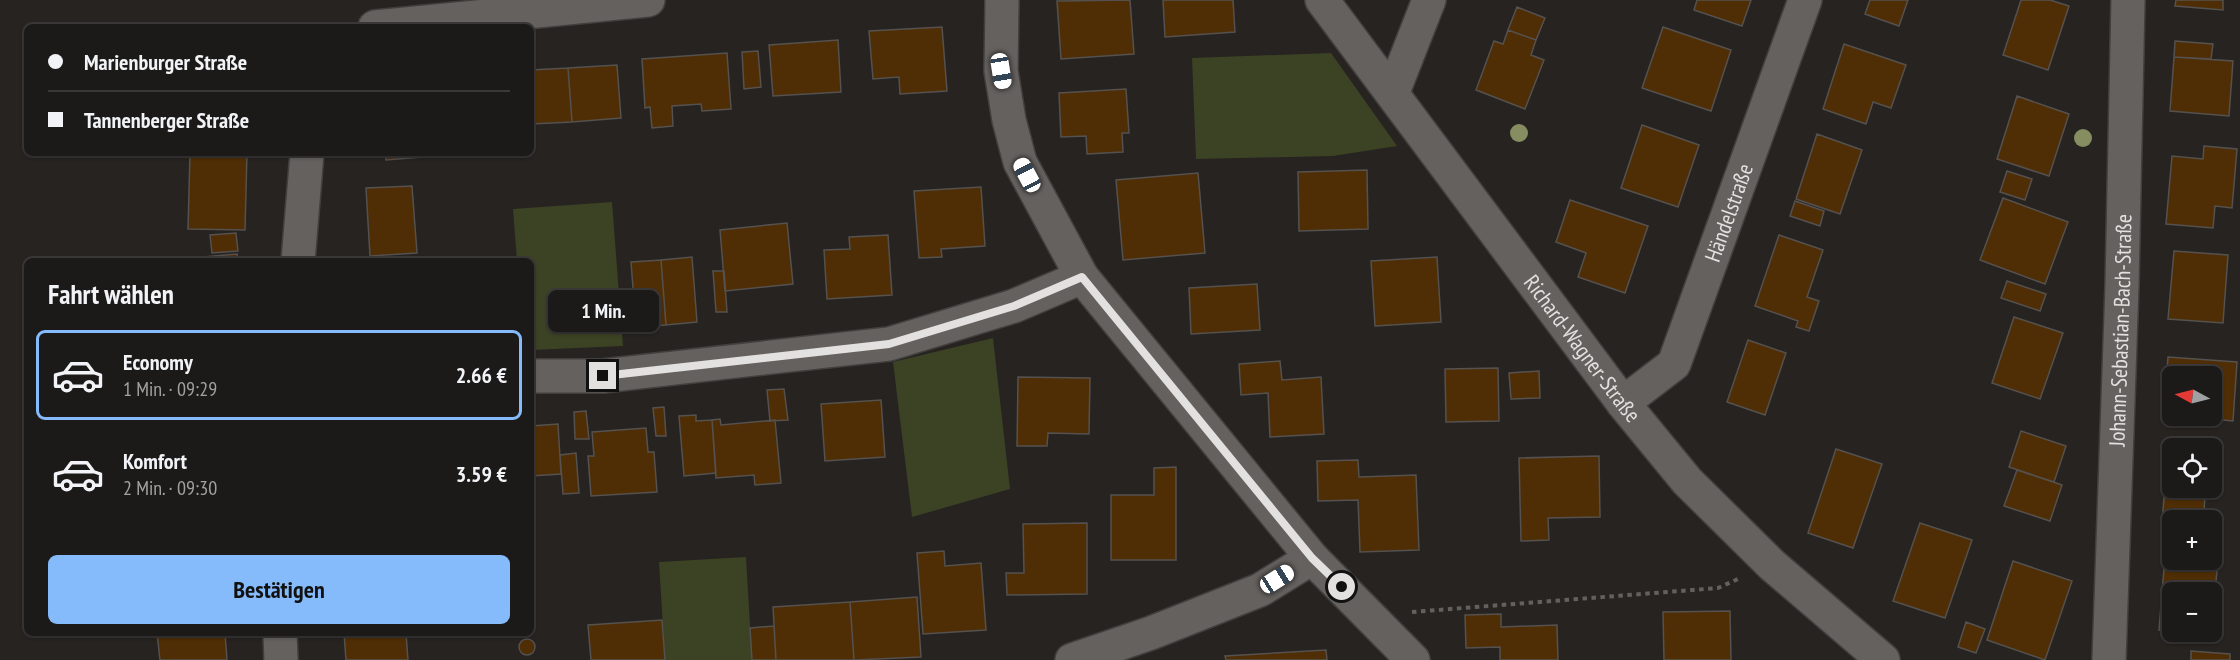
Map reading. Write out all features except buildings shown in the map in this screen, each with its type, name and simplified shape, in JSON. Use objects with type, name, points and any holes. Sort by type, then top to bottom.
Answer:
[{"type":"street","points":[[405,24],[648,0]]},
{"type":"street","points":[[1002,0],[1001,71],[1009,120],[1020,162],[1082,277],[1312,558],[1373,617],[1413,660]]},
{"type":"street","name":"Richard-Wagner-Straße","points":[[1322,0],[1393,92],[1623,404],[1688,482],[1772,565],[1883,660]]},
{"type":"street","points":[[1393,92],[1429,0]]},
{"type":"street","name":"Händelstraße","points":[[1623,404],[1674,364],[1805,0]]},
{"type":"street","name":"Johann-Sebastian-Bach-Straße","points":[[2109,660],[2122,297],[2128,0]]},
{"type":"street","points":[[298,258],[307,156]]},
{"type":"street","points":[[534,376],[603,376],[889,344],[1014,306],[1082,277]]},
{"type":"street","points":[[1072,660],[1151,633],[1260,590],[1312,558]]},
{"type":"street","points":[[280,636],[281,660]]},
{"type":"path","points":[[1373,617],[1406,612],[1718,588],[1744,576]]},
{"type":"green space","points":[[1331,53],[1397,146],[1333,156],[1196,159],[1192,58]]},
{"type":"green space","points":[[612,202],[623,346],[534,350],[534,258],[517,258],[513,209]]},
{"type":"green space","points":[[993,338],[1010,489],[912,517],[893,362]]},
{"type":"green space","points":[[746,557],[752,660],[665,660],[659,562]]},
{"type":"route","points":[[603,376],[889,344],[1014,306],[1082,277],[1312,558],[1342,587]]}]
